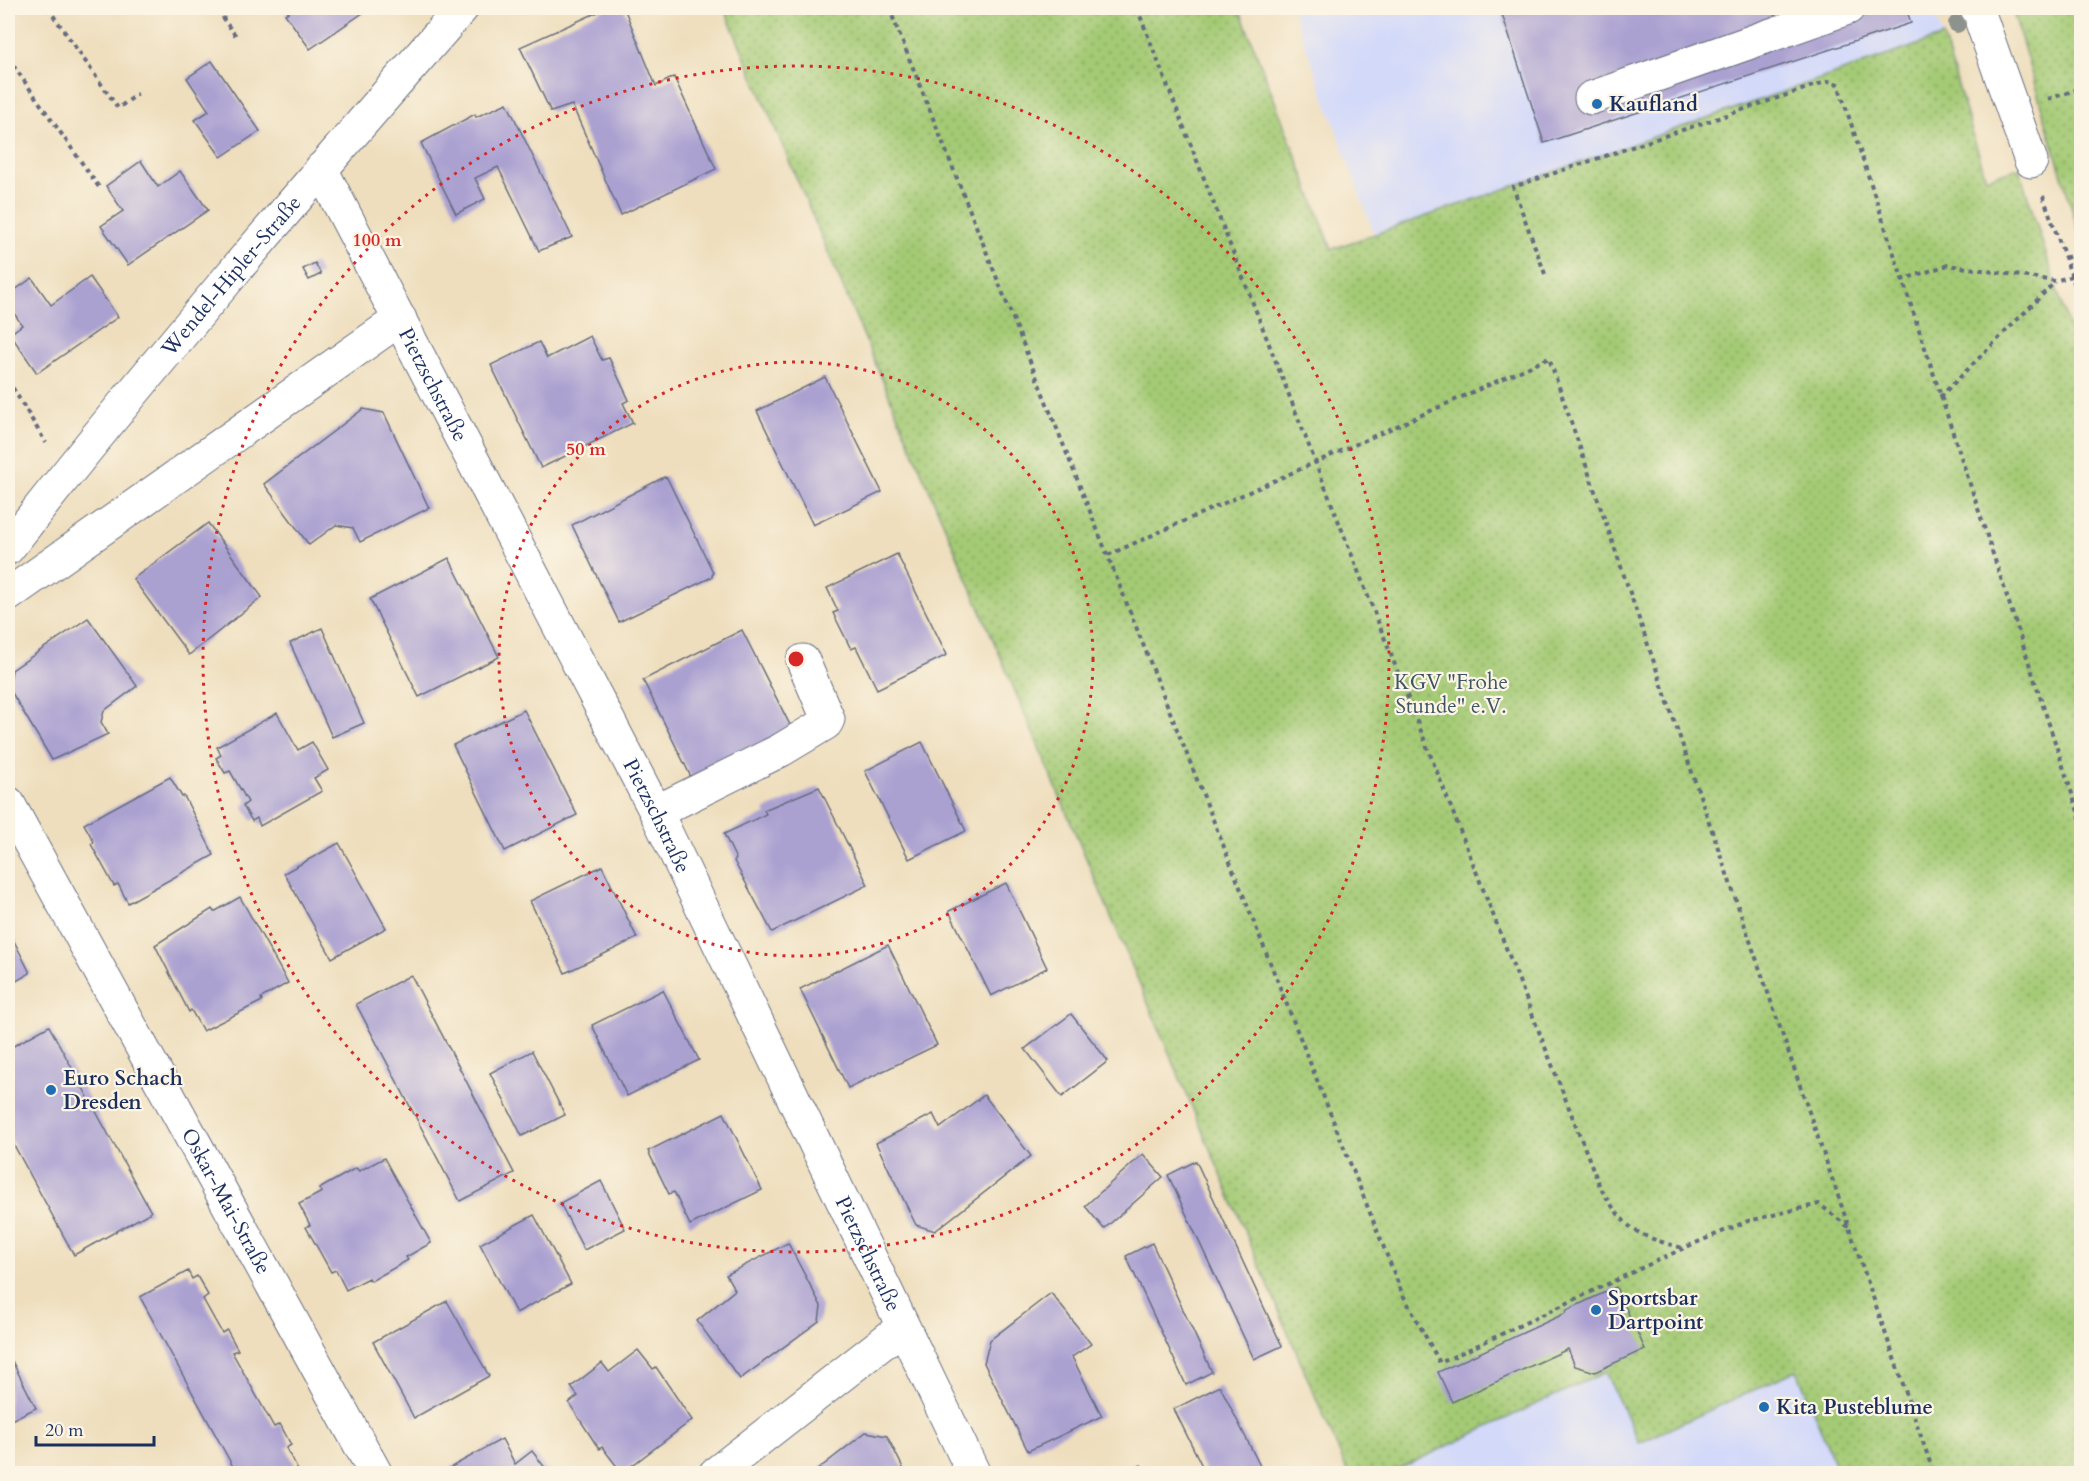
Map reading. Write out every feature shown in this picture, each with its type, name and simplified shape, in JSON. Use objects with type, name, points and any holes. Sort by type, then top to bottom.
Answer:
[{"type":"street","name":"Wendel-Hipler-Straße","points":[[8,548],[65,474],[321,169],[462,8]]},
{"type":"street","points":[[1591,98],[1848,8]]},
{"type":"street","points":[[1977,8],[2031,161]]},
{"type":"street","name":"Pietzschstraße","points":[[321,169],[656,812],[974,1473]]},
{"type":"street","points":[[8,595],[400,319]]},
{"type":"street","points":[[656,812],[781,750],[826,723],[828,719],[824,705],[802,661]]},
{"type":"street","name":"Oskar-Mai-Straße","points":[[8,803],[376,1473]]},
{"type":"street","points":[[715,1473],[903,1327]]},
{"type":"path","points":[[48,8],[118,108],[138,94]]},
{"type":"path","points":[[220,8],[224,20],[236,36]]},
{"type":"path","points":[[889,8],[1402,1293],[1440,1363],[1684,1248],[1748,1221],[1820,1204],[1851,1229]]},
{"type":"path","points":[[1137,8],[1600,1186],[1619,1218],[1647,1239],[1684,1248]]},
{"type":"path","points":[[8,58],[100,190]]},
{"type":"path","points":[[1545,274],[1513,187],[1828,81],[1838,84],[2082,824]]},
{"type":"path","points":[[2031,161],[2082,305]]},
{"type":"path","points":[[2065,258],[2082,252]]},
{"type":"path","points":[[1901,280],[1948,265],[2055,281],[2072,276]]},
{"type":"path","points":[[1940,397],[2055,281]]},
{"type":"path","points":[[1107,555],[1315,460],[1549,358],[1934,1473]]},
{"type":"path","points":[[8,380],[65,474]]},
{"type":"shaded area","points":[[1292,8],[1933,8],[1943,36],[1374,234]]},
{"type":"shaded area","name":"Kita Pusteblume","points":[[1797,1369],[1838,1473],[1390,1474],[1605,1371],[1639,1443]]},
{"type":"green space","name":"KGV \"Frohe Stunde\" e.V.","points":[[724,8],[1239,8],[1332,249],[1943,36],[1986,178],[2019,168],[2081,366],[2081,1473],[1838,1473],[1797,1370],[1639,1443],[1605,1372],[1390,1473],[1348,1473]]},
{"type":"green space","points":[[2012,8],[2081,8],[2080,236]]},
{"type":"building","points":[[295,8],[370,8],[310,49],[285,14]]},
{"type":"building","points":[[607,8],[624,8],[656,86],[674,77],[716,169],[621,215],[572,105],[551,112],[520,47]]},
{"type":"building","name":"Kaufland","points":[[1500,8],[1906,8],[1911,23],[1544,143]]},
{"type":"building","points":[[212,61],[260,131],[221,157],[195,120],[209,111],[187,78]]},
{"type":"building","points":[[507,103],[572,237],[539,251],[498,167],[475,178],[485,199],[456,214],[421,143],[475,114],[476,117]]},
{"type":"building","points":[[141,161],[158,187],[180,171],[208,210],[128,265],[101,226],[123,211],[106,186]]},
{"type":"building","points":[[315,263],[321,274],[309,280],[303,269]]},
{"type":"building","points":[[90,277],[118,317],[37,373],[10,334],[22,325],[8,304],[8,295],[32,278],[51,305]]},
{"type":"building","points":[[590,336],[602,360],[609,358],[629,400],[623,403],[633,423],[541,468],[491,365],[539,342],[547,358]]},
{"type":"building","points":[[825,377],[882,492],[813,525],[757,411]]},
{"type":"building","points":[[363,409],[384,413],[429,508],[360,542],[353,528],[336,525],[309,545],[264,484]]},
{"type":"building","points":[[664,477],[667,478],[713,572],[712,577],[619,622],[572,525]]},
{"type":"building","points":[[208,523],[262,597],[189,655],[133,579]]},
{"type":"building","points":[[897,554],[947,655],[877,689],[856,647],[851,649],[833,613],[838,611],[827,588]]},
{"type":"building","points":[[449,558],[499,657],[419,697],[370,599]]},
{"type":"building","points":[[88,618],[137,686],[104,711],[101,722],[108,734],[52,760],[9,688],[12,670]]},
{"type":"building","points":[[322,628],[364,723],[332,737],[290,643]]},
{"type":"building","points":[[742,630],[793,731],[693,781],[643,680]]},
{"type":"building","points":[[524,710],[577,815],[505,851],[453,745]]},
{"type":"building","points":[[277,713],[298,750],[312,742],[328,770],[314,778],[322,791],[260,826],[257,818],[252,821],[243,806],[248,802],[230,771],[225,773],[216,758],[221,755],[217,747]]},
{"type":"building","points":[[922,742],[966,831],[909,859],[865,771]]},
{"type":"building","points":[[170,777],[182,797],[184,796],[214,855],[128,903],[118,884],[114,886],[91,844],[94,842],[84,824]]},
{"type":"building","points":[[819,787],[868,885],[772,932],[734,861],[736,859],[724,834],[766,814],[764,810]]},
{"type":"building","points":[[339,843],[386,928],[332,958],[284,873]]},
{"type":"building","points":[[602,866],[637,938],[565,973],[530,901]]},
{"type":"building","points":[[1006,883],[1047,968],[991,996],[949,911]]},
{"type":"building","points":[[240,897],[288,983],[261,998],[262,1001],[203,1031],[191,1010],[189,1012],[155,945],[212,909],[214,912]]},
{"type":"building","points":[[8,929],[30,973],[8,986]]},
{"type":"building","points":[[888,945],[937,1045],[848,1088],[800,989]]},
{"type":"building","points":[[411,975],[514,1173],[460,1201],[356,1004]]},
{"type":"building","points":[[663,990],[699,1060],[627,1096],[592,1025]]},
{"type":"building","points":[[1071,1014],[1108,1061],[1062,1097],[1025,1049]]},
{"type":"building","points":[[49,1026],[151,1212],[74,1255],[8,1134],[8,1049]]},
{"type":"building","points":[[532,1051],[565,1115],[522,1136],[490,1073]]},
{"type":"building","points":[[984,1095],[1031,1156],[935,1231],[916,1225],[876,1143],[933,1114],[940,1128]]},
{"type":"building","points":[[724,1113],[762,1190],[690,1225],[674,1192],[669,1194],[648,1151]]},
{"type":"building","points":[[1143,1154],[1163,1177],[1104,1229],[1085,1206]]},
{"type":"building","points":[[384,1158],[431,1243],[406,1257],[408,1260],[371,1281],[369,1278],[346,1290],[336,1270],[331,1272],[306,1227],[310,1225],[299,1204],[322,1192],[319,1189],[356,1168],[359,1171]]},
{"type":"building","points":[[1196,1161],[1282,1346],[1254,1359],[1168,1175]]},
{"type":"building","points":[[601,1181],[625,1229],[584,1250],[560,1203]]},
{"type":"building","points":[[534,1215],[571,1284],[516,1313],[480,1244]]},
{"type":"building","points":[[788,1243],[821,1306],[819,1321],[740,1379],[697,1321],[735,1290],[726,1275]]},
{"type":"building","points":[[1152,1243],[1212,1372],[1186,1385],[1126,1256]]},
{"type":"building","points":[[188,1271],[192,1279],[197,1276],[208,1295],[203,1299],[222,1333],[227,1330],[238,1350],[232,1352],[274,1427],[280,1424],[291,1445],[286,1448],[300,1474],[237,1474],[140,1297]]},
{"type":"building","points":[[1616,1287],[1645,1349],[1595,1372],[1575,1366],[1568,1349],[1452,1402],[1438,1372],[1566,1313],[1567,1310]]},
{"type":"building","points":[[1051,1293],[1091,1344],[1072,1357],[1102,1416],[1028,1451],[984,1363],[990,1340]]},
{"type":"building","points":[[447,1301],[489,1376],[414,1418],[373,1342]]},
{"type":"building","points":[[638,1350],[653,1369],[656,1367],[692,1420],[622,1473],[602,1447],[599,1449],[569,1403],[578,1396],[571,1387],[602,1363],[609,1372]]},
{"type":"building","points":[[11,1359],[36,1408],[9,1421],[8,1361]]},
{"type":"building","points":[[1220,1386],[1263,1472],[1259,1474],[1206,1474],[1174,1409]]},
{"type":"building","points":[[866,1432],[887,1436],[906,1474],[812,1474]]},
{"type":"building","points":[[502,1439],[515,1464],[532,1451],[550,1474],[445,1474],[444,1471]]},
{"type":"building","points":[[1141,1465],[1145,1474],[1124,1474]]},
{"type":"place","name":"Kaufland","points":[[1597,104]]},
{"type":"place","name":"Euro Schach Dresden","points":[[51,1090]]},
{"type":"place","name":"Sportsbar Dartpoint","points":[[1596,1310]]},
{"type":"place","name":"Kita Pusteblume","points":[[1764,1407]]}]
